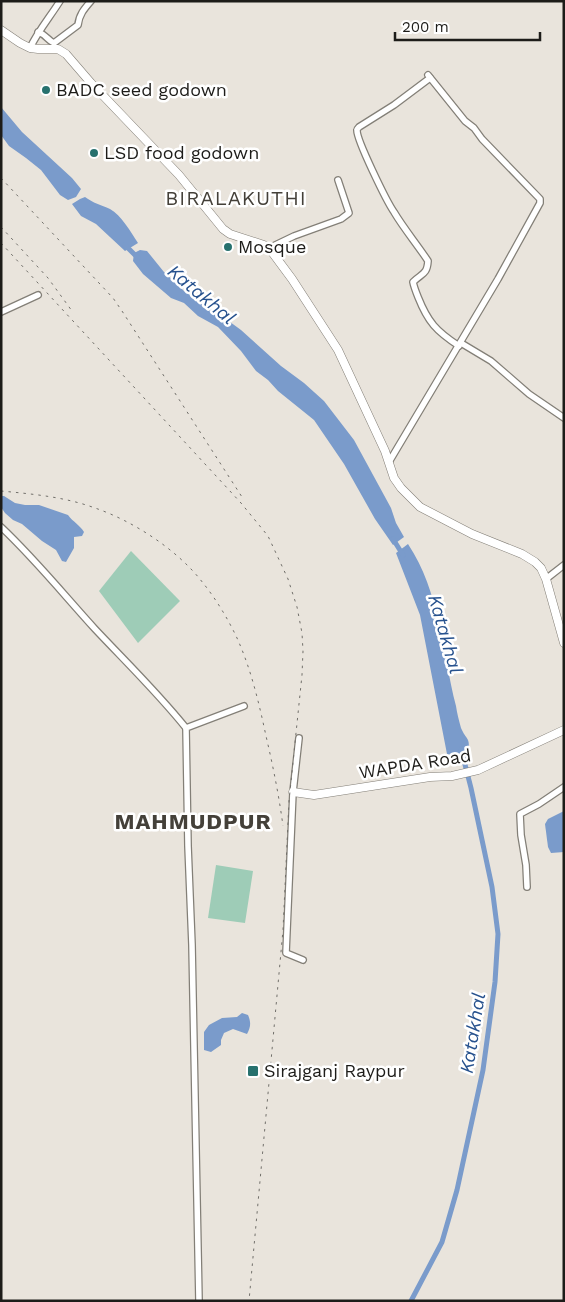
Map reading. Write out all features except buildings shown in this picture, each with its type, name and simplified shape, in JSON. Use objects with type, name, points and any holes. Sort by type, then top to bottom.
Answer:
[{"type":"main road","points":[[1,30],[30,48],[58,49],[66,54],[104,97],[179,175],[223,229],[230,234],[264,244],[269,248],[292,279],[338,350],[380,439],[394,478],[409,498],[420,507],[472,534],[522,554],[535,562],[541,568],[546,579],[564,643]]},
{"type":"main road","name":"WAPDA Road","points":[[293,792],[314,795],[430,777],[452,776],[478,770],[564,730]]},
{"type":"street","points":[[30,48],[38,32],[60,1]]},
{"type":"street","points":[[38,32],[44,34],[54,43],[78,25],[78,18],[91,1]]},
{"type":"street","points":[[389,462],[460,344],[498,279],[540,203],[540,199],[482,139],[429,76],[394,106],[357,129],[384,196],[428,261],[427,270],[413,282],[423,309],[431,324],[449,340],[460,344],[491,360],[529,394],[564,418]]},
{"type":"street","points":[[269,248],[346,216],[349,213],[338,180]]},
{"type":"street","points":[[1,312],[38,295]]},
{"type":"street","points":[[1,527],[27,552],[166,703],[186,728],[198,1301]]},
{"type":"street","points":[[546,579],[564,565]]},
{"type":"street","points":[[186,728],[244,706]]},
{"type":"street","points":[[300,738],[293,792],[286,953],[303,960]]},
{"type":"street","points":[[527,887],[520,814],[564,787]]},
{"type":"green space","points":[[131,551],[180,601],[138,643],[99,591]]},
{"type":"green space","points":[[216,865],[253,871],[245,923],[208,918]]},
{"type":"water","points":[[1,107],[22,132],[72,178],[81,189],[76,197],[68,200],[60,195],[41,170],[9,146],[1,135]]},
{"type":"water","points":[[85,197],[118,215],[138,243],[125,251],[96,224],[81,216],[72,204]]},
{"type":"water","points":[[140,250],[147,251],[164,272],[184,291],[241,330],[324,401],[354,440],[391,508],[396,523],[404,537],[393,545],[375,519],[344,464],[314,420],[256,371],[241,351],[218,327],[198,316],[184,303],[171,298],[143,274],[133,261],[134,253]]},
{"type":"water","points":[[1,496],[15,503],[39,505],[68,515],[81,527],[84,532],[82,536],[74,537],[74,548],[66,562],[62,561],[56,550],[5,513],[1,507]]},
{"type":"water","points":[[408,544],[419,562],[434,602],[459,720],[468,741],[468,753],[455,756],[447,754],[420,615],[396,553]]},
{"type":"water","points":[[564,811],[564,852],[551,853],[548,847],[545,824],[548,819]]},
{"type":"water","points":[[242,1013],[248,1015],[250,1020],[247,1034],[233,1029],[224,1033],[221,1045],[211,1052],[204,1050],[204,1032],[209,1025],[222,1018],[237,1017]]},
{"type":"waterway","name":"Katakhal","points":[[125,245],[138,258]]},
{"type":"waterway","name":"Katakhal","points":[[393,539],[403,555]]},
{"type":"waterway","name":"Katakhal","points":[[411,1301],[442,1242],[457,1190],[483,1070],[495,982],[498,934],[492,887],[461,749]]},
{"type":"railway","points":[[1,178],[113,298],[242,497]]},
{"type":"railway","points":[[1,227],[48,278],[72,311]]},
{"type":"railway","points":[[1,243],[241,503],[268,536],[288,579],[297,607],[302,633],[302,675],[289,801],[283,930],[249,1301]]},
{"type":"railway","points":[[1,491],[61,499],[84,504],[110,514],[154,538],[193,571],[226,616],[242,650],[260,711],[271,758],[283,826]]},
{"type":"place","name":"BADC seed godown","points":[[46,90]]},
{"type":"place","name":"LSD food godown","points":[[94,153]]},
{"type":"place","name":"Mosque","points":[[228,247]]},
{"type":"place","name":"Sirajganj Raypur","points":[[253,1071]]},
{"type":"district","name":"BIRALAKUTHI","points":[[236,198]]},
{"type":"district","name":"MAHMUDPUR","points":[[193,821]]}]
